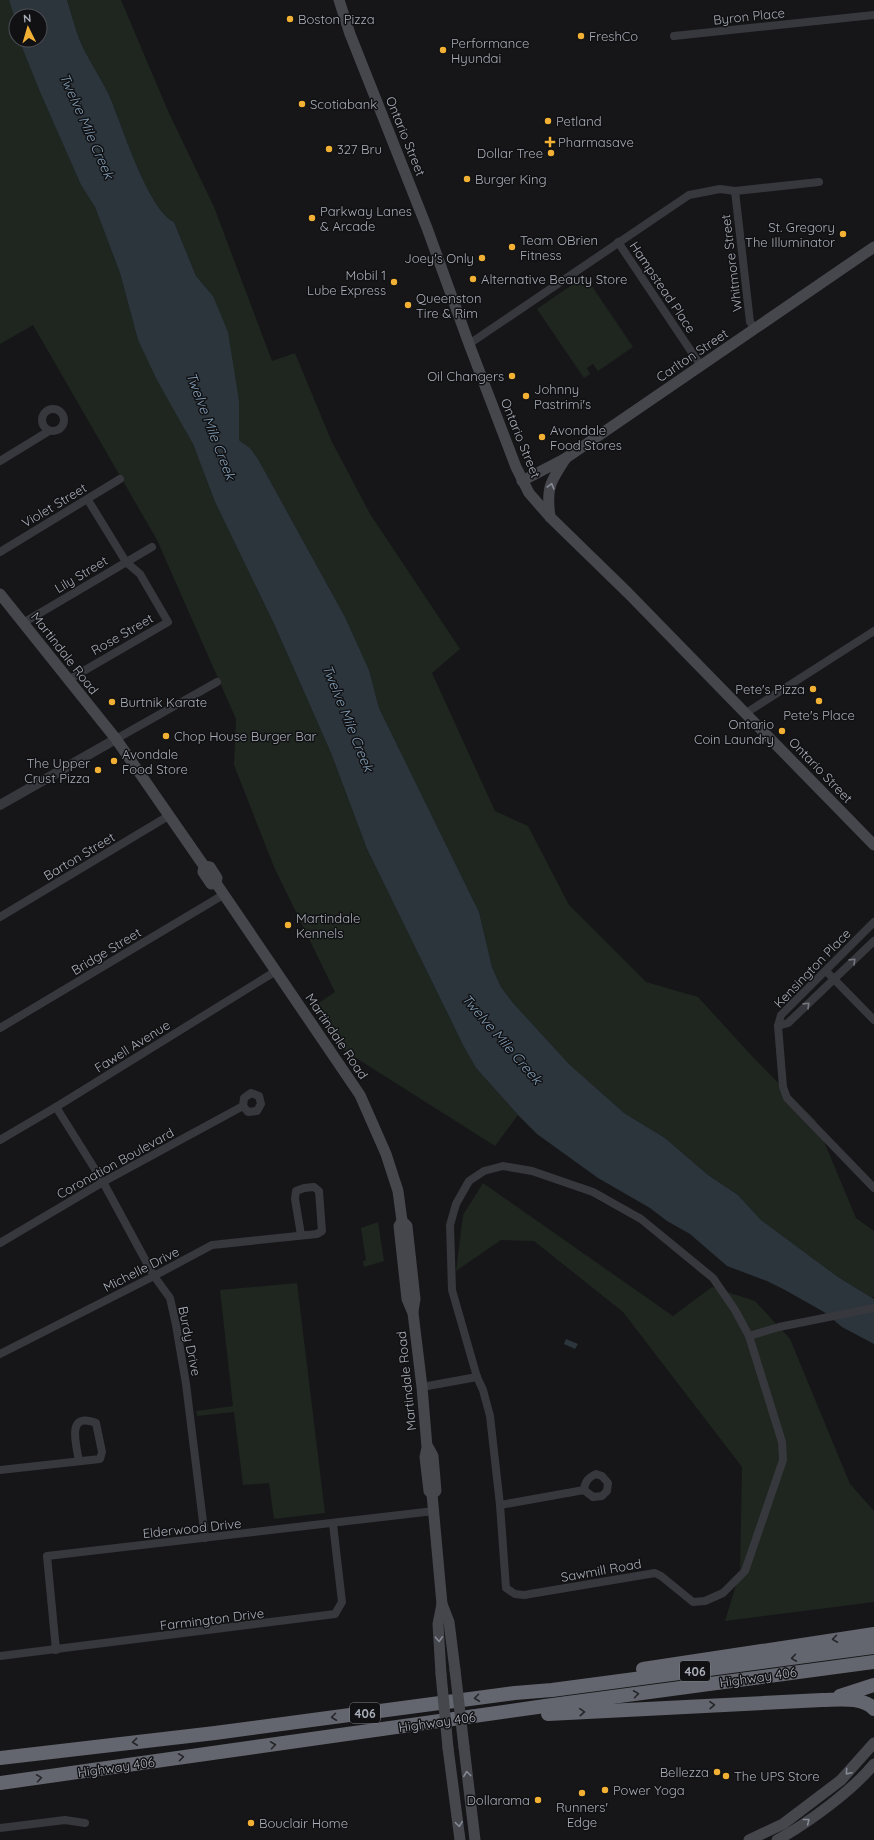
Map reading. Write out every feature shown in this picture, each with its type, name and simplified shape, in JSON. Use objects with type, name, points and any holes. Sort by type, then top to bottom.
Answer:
[{"type":"highway","points":[[516,1693],[552,1685],[693,1660],[874,1634]]},
{"type":"highway","name":"Highway 406","points":[[0,1758],[215,1733],[874,1647]]},
{"type":"highway","name":"Highway 406","points":[[0,1783],[545,1706],[874,1662]]},
{"type":"highway","points":[[822,1700],[874,1685]]},
{"type":"highway","points":[[473,1717],[822,1700],[860,1701],[869,1704],[874,1709]]},
{"type":"main road","name":"Ontario Street","points":[[339,0],[351,35],[427,228],[469,344],[522,481],[529,492],[550,517],[628,593],[874,845]]},
{"type":"main road","name":"Carlton Street","points":[[522,481],[566,458],[874,247]]},
{"type":"main road","points":[[550,517],[548,499],[550,482],[566,458]]},
{"type":"main road","name":"Martindale Road","points":[[0,594],[116,739],[170,816],[204,866],[203,872],[211,884],[216,883],[360,1094],[386,1154],[395,1184],[402,1221],[399,1226],[407,1299],[413,1313],[422,1387],[427,1447],[425,1457],[428,1491],[432,1494],[442,1604],[438,1624],[441,1674],[448,1748],[460,1840]]},
{"type":"main road","name":"Martindale Road","points":[[442,1604],[449,1622],[475,1840]]},
{"type":"main road","points":[[749,1840],[783,1824],[841,1780],[874,1742]]},
{"type":"main road","points":[[778,1840],[797,1829],[846,1791],[874,1764]]},
{"type":"street","name":"Byron Place","points":[[674,36],[874,15]]},
{"type":"street","points":[[469,344],[689,194],[720,189],[735,192],[819,182]]},
{"type":"street","name":"Whitmore Street","points":[[735,192],[750,322],[755,329]]},
{"type":"street","name":"Hampstead Place","points":[[618,242],[701,366]]},
{"type":"street","points":[[0,461],[49,431]]},
{"type":"street","name":"Violet Street","points":[[0,552],[88,500],[120,479]]},
{"type":"street","points":[[88,500],[126,562]]},
{"type":"street","name":"Lily Street","points":[[23,623],[152,547]]},
{"type":"street","name":"Rose Street","points":[[68,680],[168,622],[140,574],[126,562]]},
{"type":"street","points":[[746,713],[874,631]]},
{"type":"street","points":[[0,805],[217,682]]},
{"type":"street","name":"Barton Street","points":[[0,917],[170,816]]},
{"type":"street","name":"Bridge Street","points":[[0,1028],[223,895]]},
{"type":"street","name":"Kensington Place","points":[[778,1026],[781,1015],[874,922]]},
{"type":"street","name":"Kensington Place","points":[[778,1026],[788,1023],[874,941]]},
{"type":"street","name":"Fawell Avenue","points":[[0,1140],[276,971]]},
{"type":"street","points":[[826,971],[874,1020]]},
{"type":"street","points":[[778,1026],[783,1087],[787,1098],[874,1188]]},
{"type":"street","name":"Coronation Boulevard","points":[[0,1243],[103,1182],[242,1106]]},
{"type":"street","name":"Burdy Drive","points":[[56,1107],[103,1182],[154,1276],[170,1298],[186,1384],[205,1538]]},
{"type":"street","name":"Sawmill Road","points":[[503,1166],[532,1171],[593,1192],[641,1219],[713,1278],[735,1310],[749,1336],[782,1442],[783,1460],[745,1571],[723,1592],[705,1602],[693,1602],[661,1576],[655,1573],[524,1595],[515,1594],[506,1588],[500,1505],[490,1416],[483,1390],[477,1377],[452,1290],[450,1225],[456,1204],[469,1181],[484,1171],[503,1166]]},
{"type":"street","name":"Michelle Drive","points":[[0,1354],[212,1245],[294,1238],[301,1235],[317,1234],[322,1231],[320,1191],[314,1187],[296,1191],[295,1199],[301,1235]]},
{"type":"street","points":[[749,1336],[779,1327],[874,1308]]},
{"type":"street","points":[[422,1387],[477,1377]]},
{"type":"street","points":[[0,1470],[79,1460],[100,1459],[102,1452],[96,1423],[90,1421],[82,1422],[77,1424],[74,1430],[79,1460]]},
{"type":"street","points":[[500,1505],[584,1490]]},
{"type":"street","name":"Elderwood Drive","points":[[56,1650],[47,1556],[333,1524],[434,1511]]},
{"type":"street","name":"Farmington Drive","points":[[0,1656],[335,1614],[342,1602],[333,1524]]},
{"type":"street","points":[[0,1828],[65,1820],[85,1823]]},
{"type":"shaded area","points":[[0,0],[9,0],[12,8],[8,8],[8,48],[23,48],[40,92],[81,185],[95,207],[120,273],[138,340],[193,444],[215,502],[275,626],[331,753],[367,849],[464,1047],[476,1068],[518,1115],[495,1146],[345,1051],[314,1006],[335,992],[274,867],[234,765],[236,719],[157,540],[33,325],[0,344]]},
{"type":"shaded area","points":[[67,0],[121,0],[168,111],[214,207],[272,361],[295,353],[331,440],[370,514],[460,649],[432,673],[495,811],[528,826],[569,905],[646,982],[698,997],[751,1055],[815,1120],[856,1218],[874,1231],[874,1297],[871,1297],[838,1277],[761,1220],[738,1195],[708,1175],[665,1138],[624,1113],[569,1064],[513,1003],[501,987],[492,967],[479,912],[379,708],[369,670],[345,617],[258,459],[250,448],[239,440],[239,401],[213,296],[196,276],[174,222],[164,214],[154,200],[145,183],[108,93],[80,41]]},
{"type":"shaded area","points":[[585,276],[633,347],[598,371],[593,364],[587,368],[590,374],[584,378],[537,309]]},
{"type":"shaded area","points":[[483,1183],[673,1316],[712,1287],[755,1301],[790,1339],[850,1484],[874,1511],[874,1602],[725,1621],[740,1572],[742,1467],[623,1312],[534,1241],[501,1240],[456,1271],[463,1215]]},
{"type":"shaded area","points":[[378,1222],[384,1261],[364,1267],[363,1261],[366,1260],[361,1228]]},
{"type":"shaded area","points":[[297,1283],[325,1513],[274,1519],[269,1483],[243,1485],[234,1412],[197,1416],[196,1411],[233,1406],[220,1290]]},
{"type":"water","name":"Twelve Mile Creek","points":[[9,0],[67,0],[80,41],[108,93],[145,183],[154,200],[164,214],[174,222],[196,276],[213,296],[228,332],[239,401],[239,440],[250,448],[258,459],[345,617],[369,670],[379,708],[479,912],[492,967],[501,987],[513,1003],[569,1064],[624,1113],[665,1138],[708,1175],[738,1195],[761,1220],[838,1277],[874,1299],[874,1344],[842,1327],[824,1312],[785,1290],[767,1281],[727,1266],[690,1234],[667,1221],[650,1208],[598,1178],[537,1134],[476,1068],[464,1047],[367,849],[331,753],[275,626],[215,502],[193,444],[157,380],[138,340],[120,273],[95,207],[81,185],[22,48],[48,48],[48,8],[12,8]]},
{"type":"water","points":[[566,1339],[578,1344],[575,1349],[564,1344]]},
{"type":"place","name":"Boston Pizza","points":[[290,19]]},
{"type":"place","name":"FreshCo","points":[[581,36]]},
{"type":"place","name":"Performance Hyundai","points":[[443,50]]},
{"type":"place","name":"Scotiabank","points":[[302,104]]},
{"type":"place","name":"Petland","points":[[548,121]]},
{"type":"place","name":"Pharmasave","points":[[550,142]]},
{"type":"place","name":"327 Bru","points":[[329,149]]},
{"type":"place","name":"Dollar Tree","points":[[551,153]]},
{"type":"place","name":"Burger King","points":[[467,179]]},
{"type":"place","name":"Parkway Lanes & Arcade","points":[[312,218]]},
{"type":"place","name":"St. Gregory The Illuminator","points":[[843,234]]},
{"type":"place","name":"Team OBrien Fitness","points":[[512,247]]},
{"type":"place","name":"Joey's Only","points":[[482,258]]},
{"type":"place","name":"Alternative Beauty Store","points":[[473,279]]},
{"type":"place","name":"Mobil 1 Lube Express","points":[[394,282]]},
{"type":"place","name":"Queenston Tire & Rim","points":[[408,305]]},
{"type":"place","name":"Oil Changers","points":[[512,376]]},
{"type":"place","name":"Johnny Pastrimi's","points":[[526,396]]},
{"type":"place","name":"Avondale Food Stores","points":[[542,437]]},
{"type":"place","name":"Pete's Pizza","points":[[813,689]]},
{"type":"place","name":"Pete's Place","points":[[819,701]]},
{"type":"place","name":"Burtnik Karate","points":[[112,702]]},
{"type":"place","name":"Ontario Coin Laundry","points":[[782,731]]},
{"type":"place","name":"Chop House Burger Bar","points":[[166,736]]},
{"type":"place","name":"Avondale Food Store","points":[[114,761]]},
{"type":"place","name":"The Upper Crust Pizza","points":[[98,770]]},
{"type":"place","name":"Martindale Kennels","points":[[288,925]]},
{"type":"place","name":"Bellezza","points":[[717,1772]]},
{"type":"place","name":"The UPS Store","points":[[726,1776]]},
{"type":"place","name":"Power Yoga","points":[[605,1790]]},
{"type":"place","name":"Runners' Edge","points":[[582,1793]]},
{"type":"place","name":"Dollarama","points":[[538,1800]]},
{"type":"place","name":"Bouclair Home","points":[[251,1823]]}]
